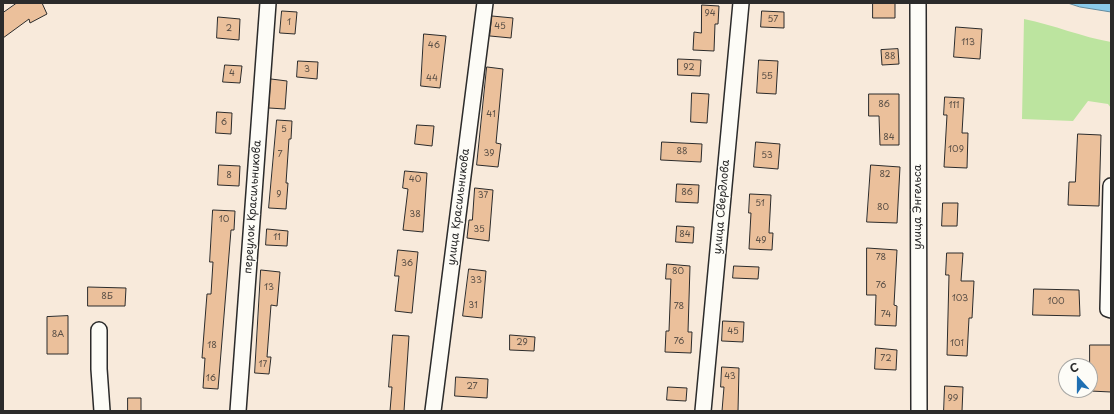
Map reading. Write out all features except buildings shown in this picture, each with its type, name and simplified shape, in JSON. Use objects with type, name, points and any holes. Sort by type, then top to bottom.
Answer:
[{"type":"street","name":"переулок Красильникова","points":[[238,411],[268,3]]},
{"type":"street","name":"улица Красильникова","points":[[433,411],[485,3]]},
{"type":"street","name":"улица Свердлова","points":[[703,411],[741,3]]},
{"type":"street","name":"улица Энгельса","points":[[918,3],[918,411]]},
{"type":"street","points":[[1111,186],[1108,310],[1111,310]]},
{"type":"street","points":[[99,330],[99,369],[102,411]]},
{"type":"green space","points":[[1024,19],[1111,42],[1111,108],[1108,104],[1088,101],[1073,121],[1022,119]]},
{"type":"water","points":[[1068,3],[1111,3],[1111,12],[1080,7]]}]
